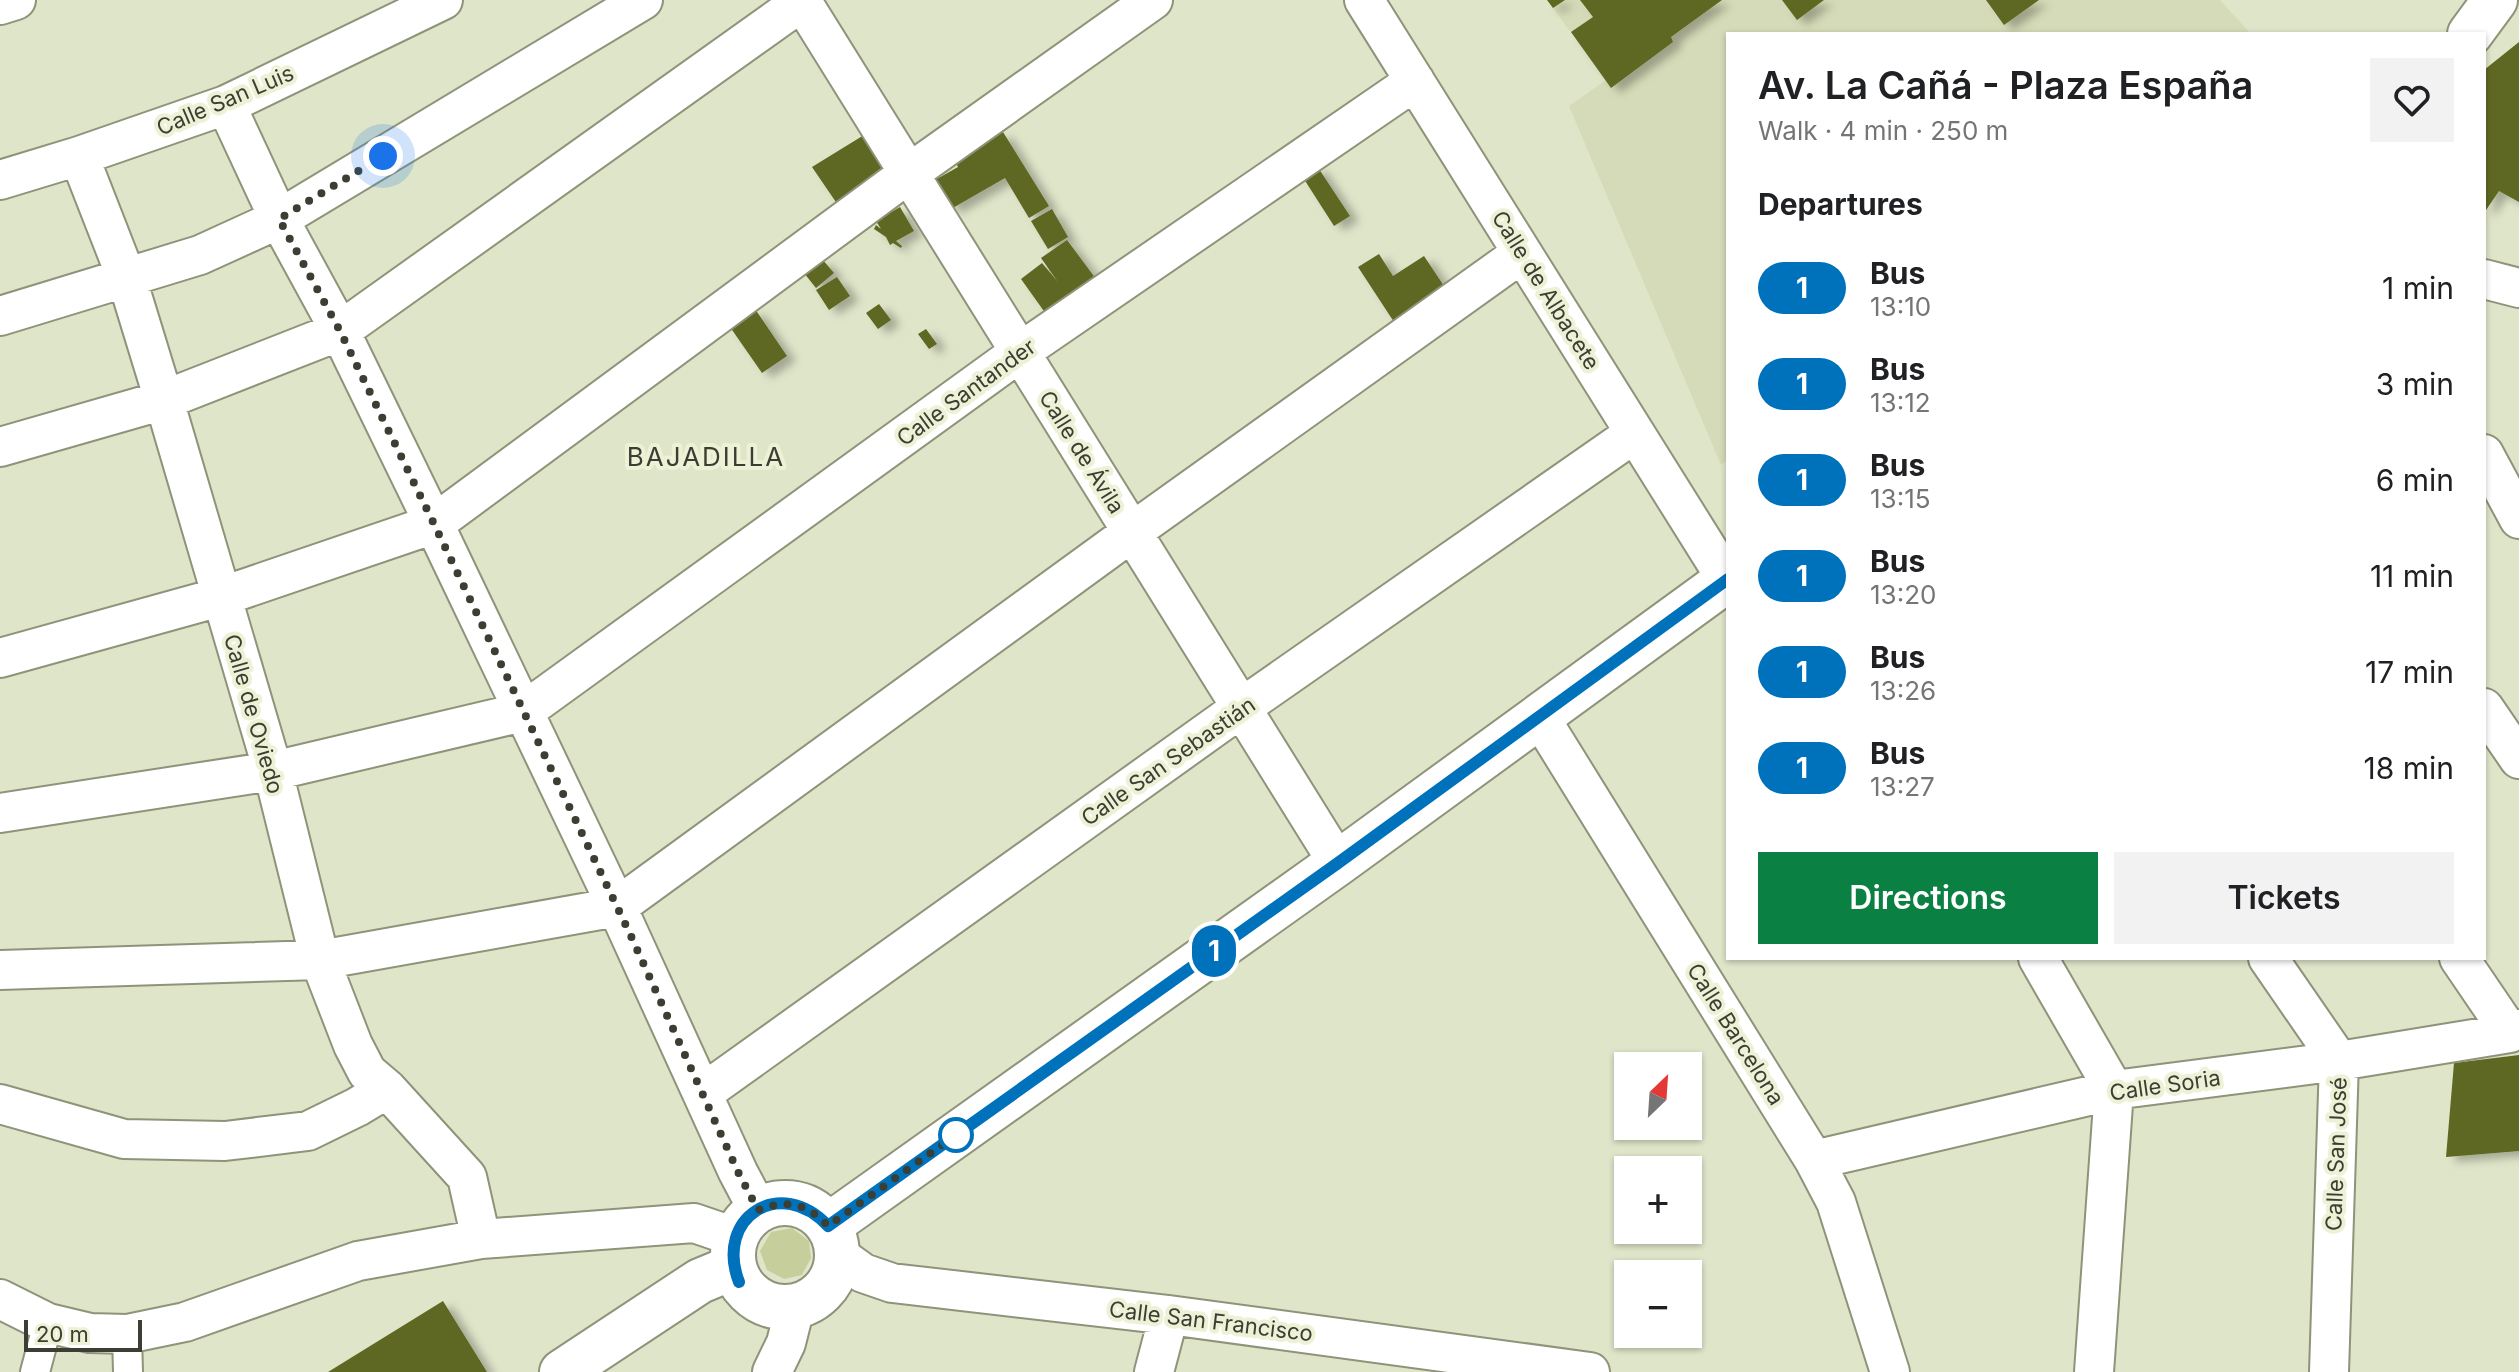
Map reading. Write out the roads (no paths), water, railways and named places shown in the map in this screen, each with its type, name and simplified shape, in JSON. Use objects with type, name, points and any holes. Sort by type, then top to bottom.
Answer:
[{"type":"street","points":[[0,5],[16,0]]},
{"type":"street","name":"Calle San Luis","points":[[0,180],[226,105],[443,0]]},
{"type":"street","points":[[0,316],[200,255],[279,219],[643,0]]},
{"type":"street","points":[[0,658],[220,597],[434,524],[908,174],[1153,0]]},
{"type":"street","name":"Calle de Albacete","points":[[1364,0],[1726,577]]},
{"type":"street","points":[[2471,32],[2495,0]]},
{"type":"street","points":[[0,447],[164,400],[340,331],[802,1]]},
{"type":"street","name":"Calle de Ávila","points":[[802,1],[1338,863]]},
{"type":"street","name":"Calle Santander","points":[[523,712],[1020,352],[1415,81]]},
{"type":"street","points":[[226,105],[279,219],[340,331],[434,524],[617,907],[738,1172],[742,1238],[739,1282],[763,1303],[779,1308],[812,1301],[826,1288],[835,1273],[833,1240],[817,1214],[804,1206],[773,1204],[742,1238],[700,1281],[562,1372]]},
{"type":"street","name":"Calle de Oviedo","points":[[79,156],[127,279],[164,400],[273,771],[320,960],[353,1045],[367,1072],[387,1089],[467,1177],[481,1239]]},
{"type":"street","points":[[0,970],[320,960],[617,907],[1522,253]]},
{"type":"street","points":[[2486,280],[2519,288]]},
{"type":"street","name":"Calle San Sebastián","points":[[703,1093],[1241,708],[1635,433]]},
{"type":"street","points":[[2486,458],[2519,519]]},
{"type":"street","points":[[833,1240],[1338,863],[1726,581]]},
{"type":"street","points":[[2486,711],[2519,759]]},
{"type":"street","points":[[0,813],[273,771],[523,712]]},
{"type":"street","name":"Calle Barcelona","points":[[1539,716],[1814,1160],[1836,1202],[1890,1372]]},
{"type":"street","points":[[2039,960],[2114,1090],[2094,1372]]},
{"type":"street","name":"Calle San José","points":[[2269,960],[2339,1061],[2329,1372]]},
{"type":"street","points":[[2461,960],[2514,1031]]},
{"type":"street","name":"Calle Soria","points":[[1814,1160],[2114,1090],[2339,1061],[2514,1031]]},
{"type":"street","points":[[0,1104],[124,1139],[225,1141],[308,1131],[387,1089]]},
{"type":"street","points":[[0,1299],[48,1323],[90,1333],[127,1334],[185,1322],[358,1261],[481,1239],[694,1223],[742,1238]]},
{"type":"street","name":"Calle San Francisco","points":[[833,1240],[863,1273],[892,1283],[1169,1315],[1590,1372]]},
{"type":"street","points":[[772,1372],[786,1343],[795,1307]]},
{"type":"street","points":[[1154,1372],[1169,1315]]},
{"type":"street","points":[[35,1372],[48,1323]]},
{"type":"street","points":[[127,1334],[128,1372]]},
{"type":"district","name":"BAJADILLA","points":[[706,456]]}]
